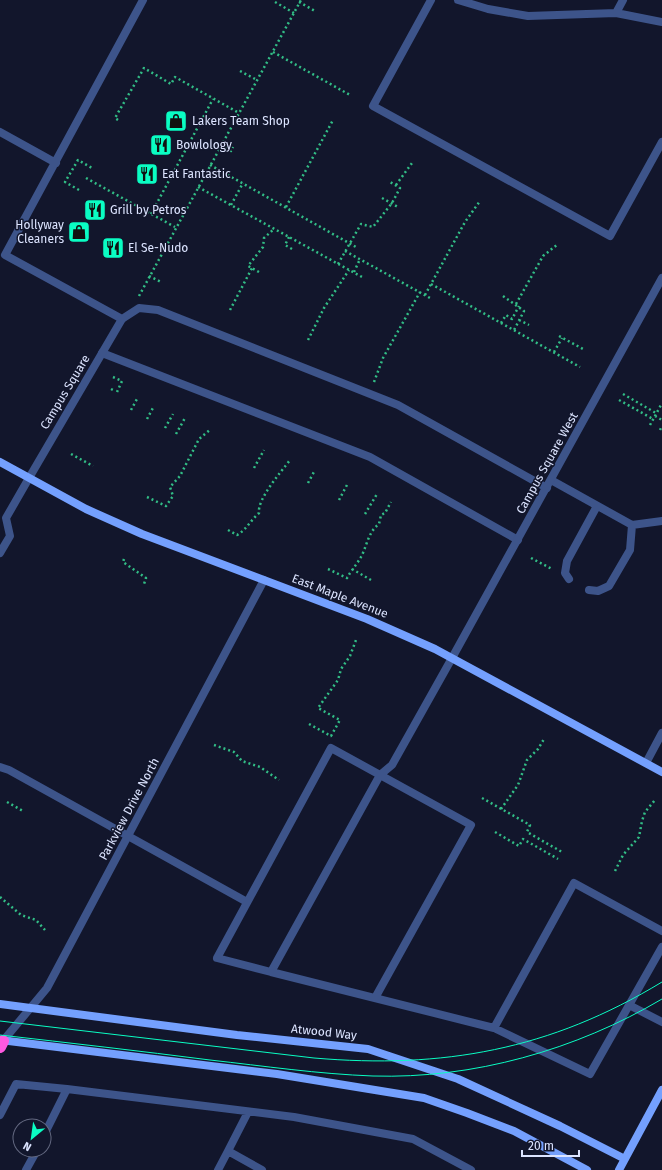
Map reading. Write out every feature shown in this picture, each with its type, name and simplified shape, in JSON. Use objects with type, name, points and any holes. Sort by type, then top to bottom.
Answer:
[{"type":"street","points":[[143,0],[56,162],[3,254],[122,319],[139,308],[158,310],[398,405],[547,488]]},
{"type":"street","points":[[431,0],[373,106],[610,236],[662,142]]},
{"type":"street","points":[[458,0],[488,9],[528,16],[616,13],[662,22]]},
{"type":"street","points":[[616,13],[623,0]]},
{"type":"street","points":[[0,132],[56,162]]},
{"type":"street","name":"Campus Square West","points":[[271,972],[380,775],[392,765],[547,488],[662,278]]},
{"type":"street","name":"Campus Square","points":[[0,553],[10,536],[6,518],[122,319]]},
{"type":"street","points":[[102,353],[370,457],[518,540]]},
{"type":"street","name":"East Maple Avenue","points":[[0,462],[86,509],[142,534],[367,619],[452,658],[662,772]]},
{"type":"street","points":[[551,480],[632,525],[662,521]]},
{"type":"street","points":[[569,579],[565,573],[567,561],[597,506]]},
{"type":"street","points":[[589,590],[598,591],[609,586],[630,550],[632,525]]},
{"type":"street","name":"Parkview Drive North","points":[[1,1043],[47,988],[264,580]]},
{"type":"street","points":[[646,763],[662,733]]},
{"type":"street","points":[[375,998],[471,825],[331,748],[217,958],[271,972],[494,1028],[590,1074],[662,947]]},
{"type":"street","points":[[0,767],[9,770],[247,902]]},
{"type":"street","points":[[494,1028],[574,883],[662,931]]},
{"type":"street","name":"Atwood Way","points":[[0,1004],[237,1035],[368,1049],[458,1079],[625,1158]]},
{"type":"street","points":[[629,1005],[662,1022]]},
{"type":"street","points":[[1,1043],[277,1074],[424,1098],[467,1112],[514,1131],[587,1170]]},
{"type":"street","points":[[0,1115],[16,1084],[67,1089],[294,1117],[413,1139],[471,1170]]},
{"type":"street","points":[[52,1119],[67,1089]]},
{"type":"street","points":[[619,1170],[662,1090]]},
{"type":"street","points":[[218,1170],[248,1112]]},
{"type":"street","points":[[228,1151],[262,1170]]},
{"type":"street","points":[[26,1170],[33,1158]]},
{"type":"path","points":[[139,295],[300,1],[315,11]]},
{"type":"path","points":[[274,2],[294,13]]},
{"type":"path","points":[[272,52],[350,95]]},
{"type":"path","points":[[118,120],[115,118],[144,68],[171,84],[175,77],[239,113]]},
{"type":"path","points":[[240,71],[257,80]]},
{"type":"path","points":[[151,214],[213,99]]},
{"type":"path","points":[[286,207],[334,120]]},
{"type":"path","points":[[221,145],[231,151],[233,147]]},
{"type":"path","points":[[79,190],[65,182],[74,166],[78,160],[92,168]]},
{"type":"path","points":[[396,185],[412,163]]},
{"type":"path","points":[[210,165],[356,247]]},
{"type":"path","points":[[86,178],[176,227]]},
{"type":"path","points":[[338,264],[361,224],[373,227],[392,203],[400,188],[390,182]]},
{"type":"path","points":[[231,205],[243,183]]},
{"type":"path","points":[[198,187],[362,277]]},
{"type":"path","points":[[382,198],[398,207]]},
{"type":"path","points":[[425,295],[465,222],[480,201]]},
{"type":"path","points":[[259,272],[248,266],[264,247],[264,238],[274,229]]},
{"type":"path","points":[[289,237],[284,245],[292,249]]},
{"type":"path","points":[[501,323],[506,315],[512,319],[542,256],[558,244]]},
{"type":"path","points":[[346,251],[430,298]]},
{"type":"path","points":[[354,272],[360,259]]},
{"type":"path","points":[[230,310],[252,268]]},
{"type":"path","points":[[308,340],[324,308],[349,270]]},
{"type":"path","points":[[149,276],[161,282]]},
{"type":"path","points":[[431,284],[580,367]]},
{"type":"path","points":[[373,385],[383,358],[420,292]]},
{"type":"path","points":[[503,296],[518,305],[524,311],[514,330]]},
{"type":"path","points":[[519,320],[529,325]]},
{"type":"path","points":[[554,352],[561,337],[585,350]]},
{"type":"path","points":[[113,377],[122,381],[117,392]]},
{"type":"path","points":[[623,394],[654,416]]},
{"type":"path","points":[[131,410],[137,399]]},
{"type":"path","points":[[620,400],[662,420]]},
{"type":"path","points":[[147,419],[154,406]]},
{"type":"path","points":[[650,425],[660,406]]},
{"type":"path","points":[[165,428],[173,414]]},
{"type":"path","points":[[176,434],[185,418]]},
{"type":"path","points":[[147,497],[166,506],[173,496],[170,487],[180,476],[199,439],[211,429]]},
{"type":"path","points":[[254,468],[264,450]]},
{"type":"path","points":[[71,454],[93,466]]},
{"type":"path","points":[[228,530],[237,535],[244,531],[247,524],[259,513],[258,508],[274,480],[290,460]]},
{"type":"path","points":[[308,483],[315,470]]},
{"type":"path","points":[[339,500],[348,483]]},
{"type":"path","points":[[365,514],[376,494]]},
{"type":"path","points":[[328,568],[347,578],[362,555],[363,549],[374,528],[379,524],[381,516],[385,513],[391,502]]},
{"type":"path","points":[[124,558],[123,562],[146,578],[144,584]]},
{"type":"path","points":[[531,558],[552,569],[553,574]]},
{"type":"path","points":[[352,569],[371,580]]},
{"type":"path","points":[[309,724],[331,736],[340,720],[318,708],[338,680],[341,669],[350,656],[356,640]]},
{"type":"path","points":[[501,809],[518,785],[527,760],[538,749],[544,739]]},
{"type":"path","points":[[214,745],[234,752],[242,761],[260,767],[279,780]]},
{"type":"path","points":[[482,798],[530,825],[526,832],[562,852]]},
{"type":"path","points":[[614,871],[623,855],[639,837],[645,812],[655,800]]},
{"type":"path","points":[[7,802],[23,811]]},
{"type":"path","points":[[495,832],[519,846],[522,839],[558,859]]},
{"type":"path","points":[[0,897],[21,915],[36,920],[45,930]]},
{"type":"tram line","points":[[0,1021],[314,1058],[361,1061],[407,1060],[451,1057],[494,1050],[537,1039],[579,1024],[620,1005],[662,982]]},
{"type":"tram line","points":[[0,1035],[311,1072],[373,1076],[411,1076],[486,1066],[523,1058],[559,1047],[595,1033],[662,999]]},
{"type":"place","name":"Lakers Team Shop","points":[[176,121]]},
{"type":"place","name":"Bowlology","points":[[161,145]]},
{"type":"place","name":"Eat Fantastic","points":[[147,174]]},
{"type":"place","name":"Grill by Petros","points":[[95,210]]},
{"type":"place","name":"Hollyway Cleaners","points":[[79,232]]},
{"type":"place","name":"El Se-Nudo","points":[[113,248]]}]
